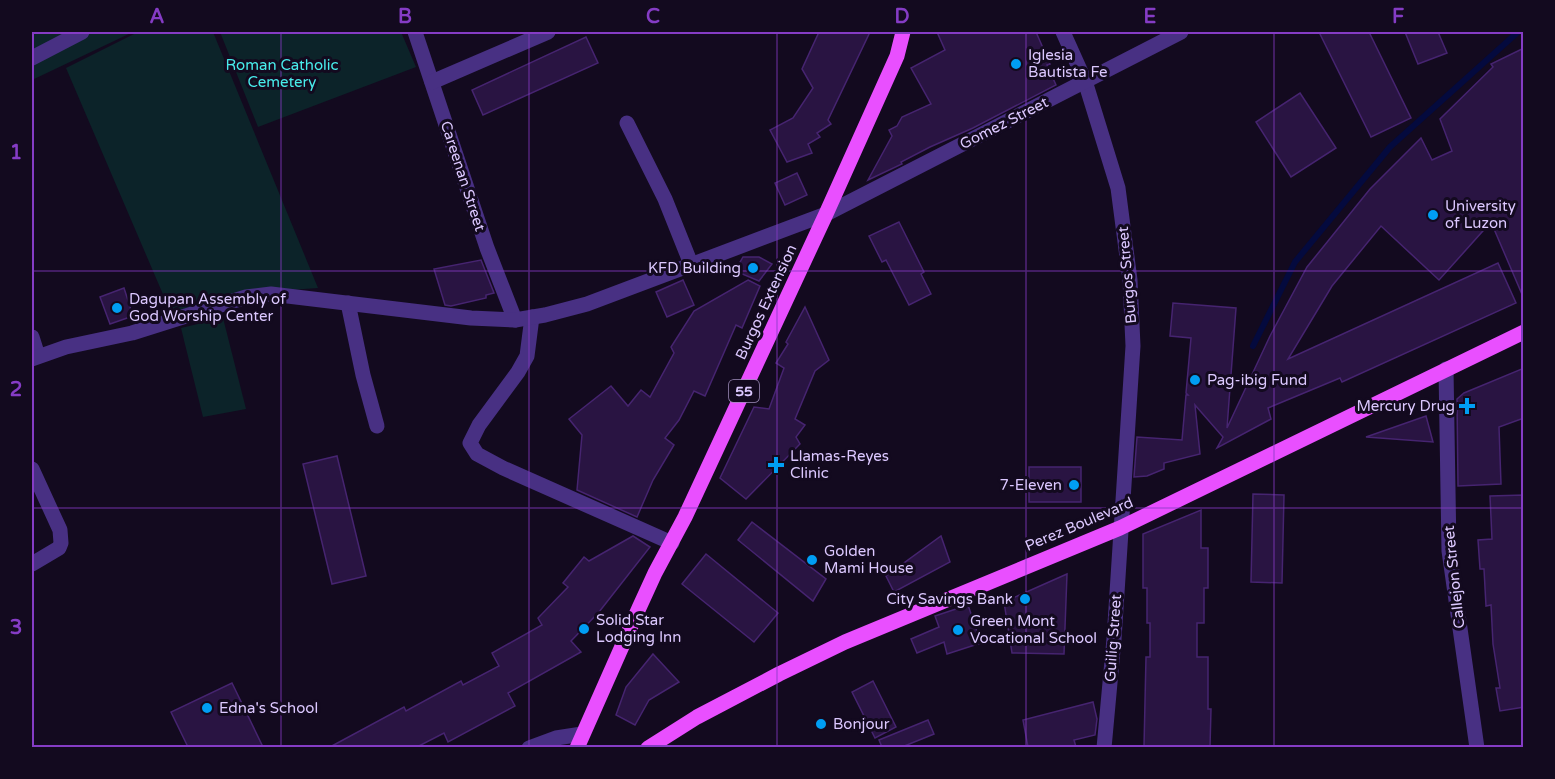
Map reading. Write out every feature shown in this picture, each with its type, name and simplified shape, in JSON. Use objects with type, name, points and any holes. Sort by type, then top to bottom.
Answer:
[{"type":"main road","name":"Burgos Extension","points":[[579,741],[655,573],[672,543],[826,214],[897,56],[903,32]]},
{"type":"main road","name":"Perez Boulevard","points":[[650,747],[716,706],[845,642],[1120,528],[1524,332]]},
{"type":"street","points":[[32,58],[82,32]]},
{"type":"street","name":"Careenan Street","points":[[415,32],[487,248],[514,320]]},
{"type":"street","points":[[432,82],[548,32]]},
{"type":"street","name":"Burgos Street","points":[[1064,32],[1085,81],[1118,188],[1130,280],[1133,346],[1120,528]]},
{"type":"street","name":"Gomez Street","points":[[35,358],[66,347],[132,333],[246,297],[272,294],[471,318],[514,320],[587,304],[826,214],[1181,32]]},
{"type":"street","points":[[627,123],[665,199],[691,264]]},
{"type":"street","points":[[348,303],[363,375],[377,426]]},
{"type":"street","points":[[532,317],[527,356],[479,425],[470,443],[477,454],[503,468],[672,543]]},
{"type":"street","points":[[32,337],[35,358]]},
{"type":"street","name":"Callejon Street","points":[[1446,369],[1449,551],[1477,747]]},
{"type":"street","points":[[32,469],[60,530],[61,543],[59,548],[32,564]]},
{"type":"street","name":"Guilig Street","points":[[1104,747],[1114,639],[1120,528]]},
{"type":"street","points":[[529,747],[556,738],[579,741]]},
{"type":"green space","points":[[32,32],[133,32],[32,80]]},
{"type":"green space","points":[[138,32],[213,32],[318,288],[245,293],[171,313],[66,68]]},
{"type":"green space","name":"Roman Catholic Cemetery","points":[[220,32],[401,32],[416,67],[258,127]]},
{"type":"green space","points":[[223,318],[246,409],[203,417],[181,328]]},
{"type":"building","points":[[819,32],[870,32],[828,120],[831,124],[817,133],[820,137],[808,144],[812,153],[787,162],[770,130],[793,118],[813,88],[802,69]]},
{"type":"building","points":[[937,32],[1036,32],[1050,64],[1047,65],[1056,85],[868,180],[892,136],[889,130],[897,126],[902,117],[931,104],[911,68],[945,50]]},
{"type":"building","points":[[1319,32],[1369,32],[1411,118],[1371,137]]},
{"type":"building","points":[[1405,32],[1438,32],[1447,53],[1418,64]]},
{"type":"building","points":[[586,37],[598,63],[483,115],[472,90]]},
{"type":"building","name":"University of Luzon","points":[[1524,48],[1524,299],[1491,222],[1439,280],[1381,226],[1332,286],[1288,359],[1498,263],[1516,303],[1342,382],[1340,378],[1268,408],[1271,419],[1217,448],[1223,437],[1195,405],[1200,454],[1164,463],[1164,469],[1147,476],[1134,477],[1137,437],[1182,440],[1186,395],[1188,395],[1186,393],[1191,338],[1170,336],[1173,303],[1236,308],[1227,428],[1270,336],[1307,267],[1370,189],[1421,138],[1432,160],[1452,151],[1440,119],[1493,67],[1491,64]]},
{"type":"building","points":[[1300,93],[1336,148],[1291,177],[1256,122]]},
{"type":"building","points":[[797,173],[807,195],[785,205],[775,183]]},
{"type":"building","points":[[899,222],[924,272],[921,274],[931,294],[909,305],[886,260],[882,262],[869,236]]},
{"type":"building","name":"KFD Building","points":[[743,257],[759,257],[772,264],[759,281],[735,271]]},
{"type":"building","points":[[481,260],[494,293],[486,295],[486,298],[451,306],[445,305],[434,269]]},
{"type":"building","points":[[683,280],[694,305],[667,317],[656,292]]},
{"type":"building","points":[[748,280],[760,286],[742,328],[736,325],[705,396],[694,391],[679,420],[665,438],[674,445],[653,480],[637,517],[577,490],[582,435],[569,419],[611,386],[628,406],[641,390],[650,397],[674,353],[671,347],[694,311]]},
{"type":"building","points":[[124,288],[133,316],[110,324],[100,297]]},
{"type":"building","points":[[805,307],[829,360],[815,371],[795,419],[805,425],[796,437],[800,444],[746,499],[720,478],[754,407],[769,409],[784,368],[776,363],[788,344],[786,342]]},
{"type":"building","points":[[1524,368],[1524,418],[1499,427],[1501,484],[1458,486],[1457,399],[1464,393]]},
{"type":"building","points":[[1426,416],[1433,442],[1366,437]]},
{"type":"building","points":[[337,456],[366,576],[332,584],[303,464]]},
{"type":"building","points":[[1029,467],[1081,467],[1081,502],[1029,502]]},
{"type":"building","points":[[1253,494],[1284,495],[1282,583],[1251,582]]},
{"type":"building","points":[[1524,495],[1524,707],[1500,711],[1496,688],[1500,688],[1493,644],[1491,605],[1486,606],[1484,569],[1480,569],[1478,540],[1492,539],[1490,496]]},
{"type":"building","points":[[1201,510],[1201,548],[1208,548],[1208,588],[1204,588],[1204,623],[1197,623],[1197,657],[1208,657],[1208,709],[1211,709],[1210,747],[1144,747],[1146,657],[1150,657],[1150,623],[1147,623],[1147,588],[1143,588],[1143,534]]},
{"type":"building","points":[[752,522],[826,579],[813,601],[738,540]]},
{"type":"building","points":[[633,536],[650,547],[599,612],[571,641],[581,652],[508,693],[515,706],[448,742],[444,733],[417,747],[330,747],[404,707],[406,711],[461,681],[463,685],[499,666],[492,653],[542,625],[538,618],[568,587],[563,583],[584,557],[589,561]]},
{"type":"building","points":[[941,536],[950,562],[894,592],[886,576]]},
{"type":"building","points":[[706,554],[778,613],[754,642],[682,584]]},
{"type":"building","points":[[1067,574],[1064,654],[1012,653],[1004,602]]},
{"type":"building","name":"Green Mont Vocational School","points":[[968,605],[981,643],[947,654],[944,642],[917,653],[911,639],[939,627],[935,616]]},
{"type":"building","points":[[653,654],[679,682],[649,700],[635,725],[616,715],[626,687]]},
{"type":"building","points":[[873,681],[896,727],[875,738],[852,692]]},
{"type":"building","points":[[232,683],[263,747],[188,747],[171,712]]},
{"type":"building","points":[[1093,702],[1097,719],[1095,735],[1074,740],[1076,747],[1028,747],[1023,720]]},
{"type":"building","points":[[928,720],[934,734],[902,747],[882,747],[879,740]]},
{"type":"waterway","points":[[1253,346],[1295,262],[1390,147],[1518,32]]},
{"type":"place","name":"Iglesia Bautista Fe","points":[[1016,64]]},
{"type":"place","name":"University of Luzon","points":[[1433,215]]},
{"type":"place","name":"KFD Building","points":[[753,268]]},
{"type":"place","name":"Dagupan Assembly of God Worship Center","points":[[117,308]]},
{"type":"place","name":"Pag-ibig Fund","points":[[1195,380]]},
{"type":"place","name":"Mercury Drug","points":[[1467,406]]},
{"type":"place","name":"Llamas-Reyes Clinic","points":[[776,465]]},
{"type":"place","name":"7-Eleven","points":[[1074,485]]},
{"type":"place","name":"Golden Mami House","points":[[812,560]]},
{"type":"place","name":"City Savings Bank","points":[[1025,599]]},
{"type":"place","name":"Solid Star Lodging Inn","points":[[584,629]]},
{"type":"place","name":"Green Mont Vocational School","points":[[958,630]]},
{"type":"place","name":"Edna's School","points":[[207,708]]},
{"type":"place","name":"Bonjour","points":[[821,724]]}]
